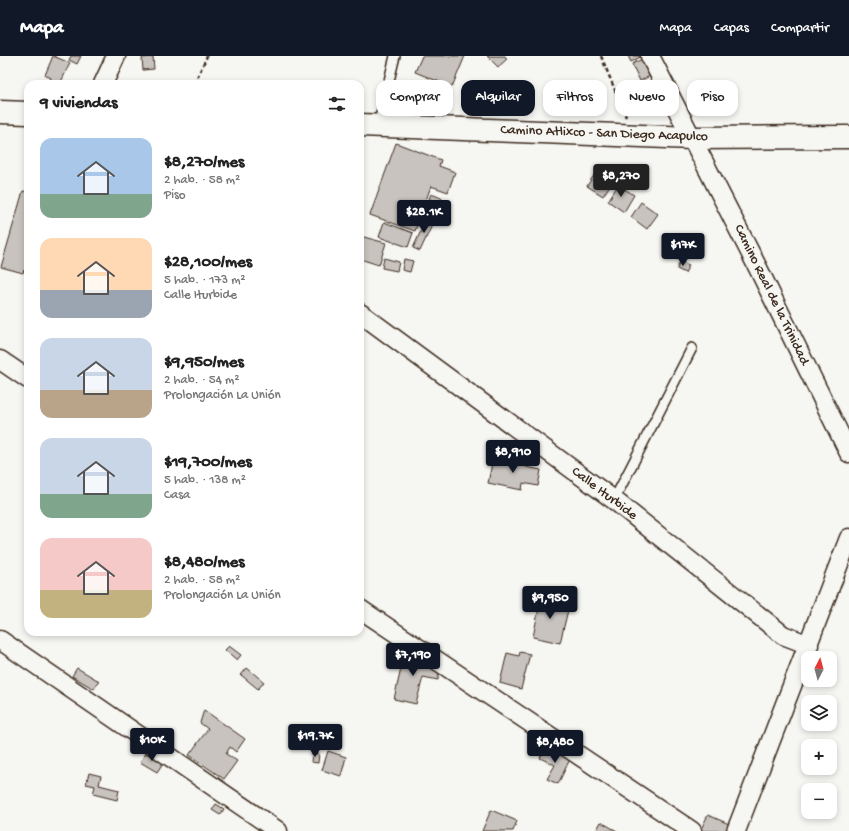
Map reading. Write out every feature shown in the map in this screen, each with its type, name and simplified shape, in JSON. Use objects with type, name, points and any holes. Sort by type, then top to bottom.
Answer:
[{"type":"street","points":[[105,80],[116,56]]},
{"type":"street","name":"Camino Real de la Trinidad","points":[[650,56],[758,268],[849,453]]},
{"type":"street","points":[[0,112],[24,113]]},
{"type":"street","name":"Camino Atlixco - San Diego Acapulco","points":[[369,126],[692,138],[849,137]]},
{"type":"street","name":"Calle Iturbide","points":[[364,316],[614,500],[783,635],[809,645]]},
{"type":"street","points":[[0,360],[24,376]]},
{"type":"street","points":[[736,831],[849,538]]},
{"type":"street","points":[[364,612],[692,831]]},
{"type":"street","points":[[0,640],[278,831]]},
{"type":"lane","points":[[369,126],[395,56]]},
{"type":"lane","points":[[614,500],[692,348]]},
{"type":"path","points":[[196,80],[207,56]]},
{"type":"path","points":[[602,56],[633,135]]},
{"type":"building","points":[[53,56],[70,63],[62,80],[50,80],[51,78],[45,75]]},
{"type":"building","points":[[71,56],[81,56],[77,64],[69,60]]},
{"type":"building","points":[[422,56],[465,56],[453,85],[453,80],[435,80],[415,72]]},
{"type":"building","points":[[487,56],[505,56],[507,59],[498,67]]},
{"type":"building","points":[[628,56],[642,56],[631,62]]},
{"type":"building","points":[[153,57],[154,69],[143,70],[142,58]]},
{"type":"building","points":[[644,58],[652,75],[640,80],[632,64]]},
{"type":"building","points":[[396,143],[441,160],[439,166],[455,172],[448,192],[431,186],[415,231],[370,215]]},
{"type":"building","points":[[598,169],[614,179],[603,196],[587,186]]},
{"type":"building","points":[[618,185],[634,195],[624,212],[608,201]]},
{"type":"building","points":[[24,191],[24,270],[23,273],[1,267]]},
{"type":"building","points":[[431,194],[442,198],[440,203],[429,199]]},
{"type":"building","points":[[641,202],[658,214],[647,229],[631,217]]},
{"type":"building","points":[[428,203],[437,206],[434,216],[425,213]]},
{"type":"building","points":[[427,218],[434,221],[420,251],[413,248]]},
{"type":"building","points":[[384,222],[413,233],[408,247],[379,237]]},
{"type":"building","points":[[364,237],[386,243],[379,265],[364,260]]},
{"type":"building","points":[[384,258],[399,262],[397,271],[382,268]]},
{"type":"building","points":[[404,259],[413,261],[410,272],[402,270]]},
{"type":"building","points":[[680,261],[689,265],[685,273],[677,269]]},
{"type":"building","points":[[506,457],[527,461],[526,467],[541,470],[538,486],[523,483],[522,490],[488,483],[493,458],[505,460]]},
{"type":"building","points":[[542,593],[568,610],[560,643],[533,637]]},
{"type":"building","points":[[229,646],[241,655],[237,660],[225,650]]},
{"type":"building","points":[[406,647],[439,672],[438,680],[423,677],[416,704],[394,699]]},
{"type":"building","points":[[520,652],[530,654],[521,689],[500,683],[507,653],[519,656]]},
{"type":"building","points":[[77,668],[99,681],[94,689],[72,676]]},
{"type":"building","points":[[247,668],[264,682],[258,689],[241,675]]},
{"type":"building","points":[[204,710],[245,739],[236,752],[230,747],[226,754],[237,761],[224,779],[189,755],[208,729],[200,723]]},
{"type":"building","points":[[545,747],[570,759],[558,784],[547,779],[555,765],[540,758]]},
{"type":"building","points":[[328,751],[346,757],[341,776],[322,770]]},
{"type":"building","points":[[146,753],[163,763],[157,772],[140,762]]},
{"type":"building","points":[[312,753],[319,754],[318,763],[311,762]]},
{"type":"building","points":[[89,773],[101,776],[99,785],[119,790],[117,800],[93,794],[95,786],[86,784]]},
{"type":"building","points":[[216,804],[224,809],[220,815],[212,810]]},
{"type":"building","points":[[491,810],[517,821],[513,831],[482,831]]},
{"type":"building","points":[[708,815],[729,824],[726,831],[700,831]]},
{"type":"building","points":[[601,822],[617,831],[596,831]]}]
